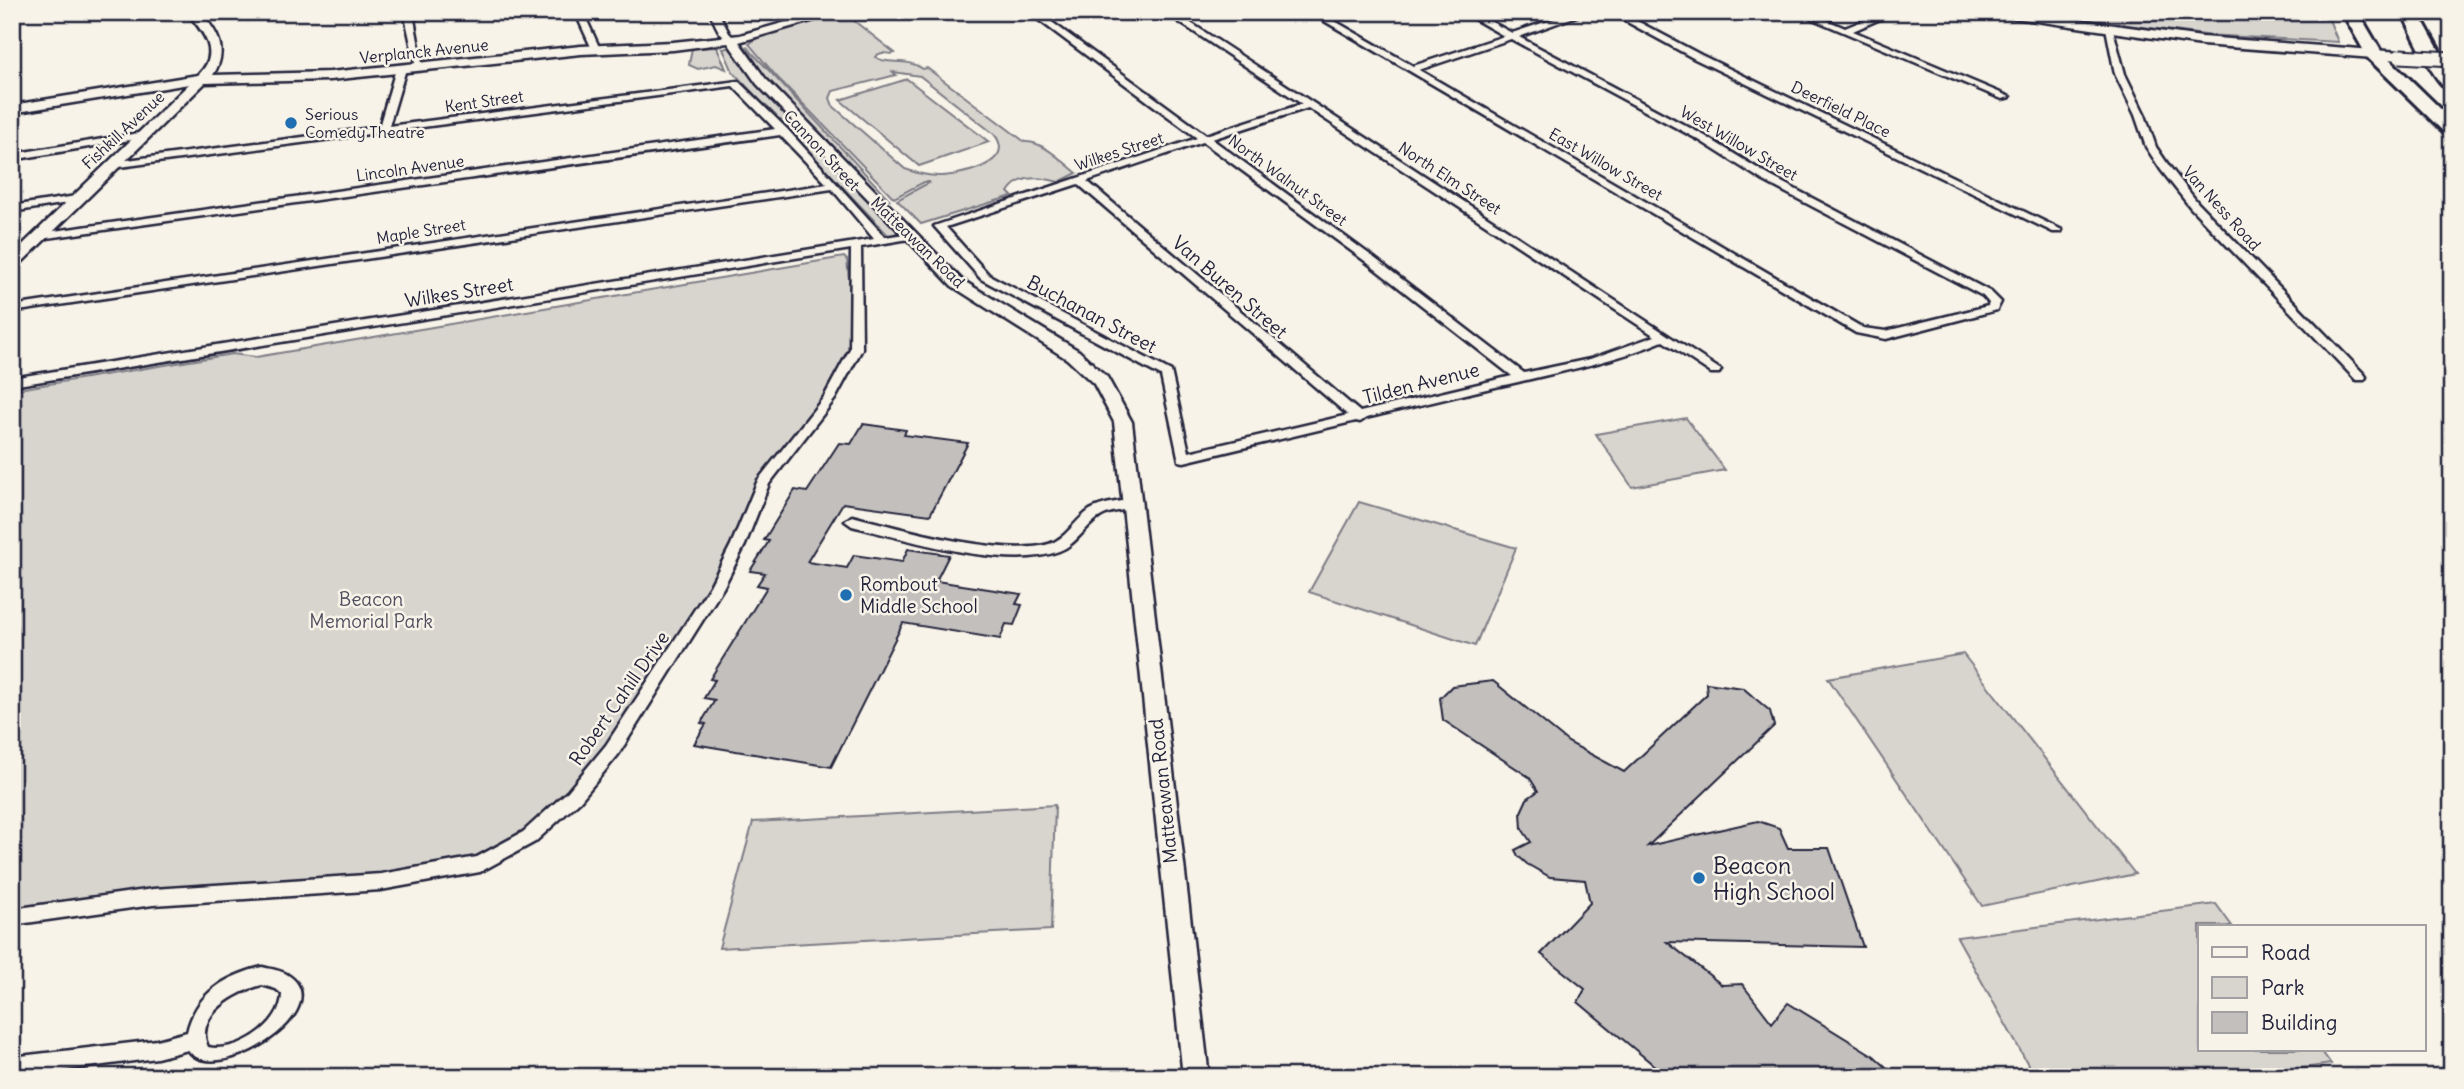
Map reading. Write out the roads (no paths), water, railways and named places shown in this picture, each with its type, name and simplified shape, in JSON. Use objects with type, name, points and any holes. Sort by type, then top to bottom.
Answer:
[{"type":"highway","points":[[2350,12],[2374,54],[2452,130]]},
{"type":"highway","points":[[2410,12],[2424,42],[2452,87]]},
{"type":"highway","points":[[2426,12],[2452,60]]},
{"type":"street","name":"Fishkill Avenue","points":[[12,264],[76,199],[204,78],[214,65],[218,49],[216,39],[193,12]]},
{"type":"street","points":[[420,67],[408,15],[435,12]]},
{"type":"street","points":[[579,12],[596,49]]},
{"type":"street","points":[[714,12],[724,34],[731,39]]},
{"type":"street","name":"Verplanck Avenue","points":[[12,109],[204,78],[303,77],[596,49],[673,46],[731,39],[836,12]]},
{"type":"street","name":"North Walnut Street","points":[[1032,12],[1369,259],[1522,377]]},
{"type":"street","name":"North Elm Street","points":[[1168,12],[1716,370]]},
{"type":"street","name":"East Willow Street","points":[[1313,12],[1860,331],[1886,335]]},
{"type":"street","name":"West Willow Street","points":[[1466,12],[1702,138],[1766,178],[1966,282],[1995,302],[1993,307],[1986,311],[1886,335]]},
{"type":"street","points":[[1411,70],[1584,12]]},
{"type":"street","name":"Deerfield Place","points":[[1613,12],[1698,57],[2057,230]]},
{"type":"street","points":[[1800,12],[2005,97]]},
{"type":"street","points":[[1846,31],[1892,12]]},
{"type":"street","points":[[1994,12],[2109,30],[2243,45],[2452,60]]},
{"type":"street","name":"Van Ness Road","points":[[2109,30],[2120,74],[2140,115],[2151,147],[2173,179],[2194,205],[2360,377]]},
{"type":"street","name":"Matteawan Road","points":[[731,39],[761,81],[957,283],[1073,355],[1101,381],[1123,422],[1196,1077]]},
{"type":"street","points":[[383,131],[401,69]]},
{"type":"street","name":"Kent Street","points":[[112,165],[735,82]]},
{"type":"street","name":"Cannon Street","points":[[735,82],[835,186],[883,242]]},
{"type":"street","name":"Wilkes Street","points":[[939,226],[1310,104]]},
{"type":"street","name":"Lincoln Avenue","points":[[40,236],[784,131]]},
{"type":"street","points":[[12,157],[145,135]]},
{"type":"street","name":"Van Buren Street","points":[[1080,180],[1360,418]]},
{"type":"street","name":"Maple Street","points":[[12,309],[835,186]]},
{"type":"street","points":[[12,209],[76,199]]},
{"type":"street","name":"Buchanan Street","points":[[939,226],[985,277],[1167,374],[1184,458]]},
{"type":"street","name":"Wilkes Street","points":[[12,382],[911,236]]},
{"type":"street","name":"Robert Cahill Drive","points":[[12,917],[153,897],[393,880],[480,864],[529,837],[575,796],[612,750],[716,588],[738,545],[763,483],[829,399],[856,349],[856,247]]},
{"type":"street","name":"Tilden Avenue","points":[[1184,458],[1360,418],[1522,377],[1572,369],[1617,357],[1664,337]]},
{"type":"street","points":[[852,521],[929,540],[1027,553],[1045,551],[1065,543],[1102,510],[1132,504]]},
{"type":"street","points":[[262,976],[275,977],[285,983],[290,992],[291,1003],[277,1029],[250,1051],[218,1059],[206,1056],[198,1049],[194,1039],[196,1026],[203,1012],[229,988],[262,976]]},
{"type":"street","points":[[12,1067],[157,1049],[194,1039]]},
{"type":"place","name":"Serious Comedy Theatre","points":[[291,123]]},
{"type":"place","name":"Rombout Middle School","points":[[846,595]]},
{"type":"place","name":"Beacon High School","points":[[1699,878]]},
{"type":"park label","name":"Beacon Memorial Park","points":[[371,610]]}]
